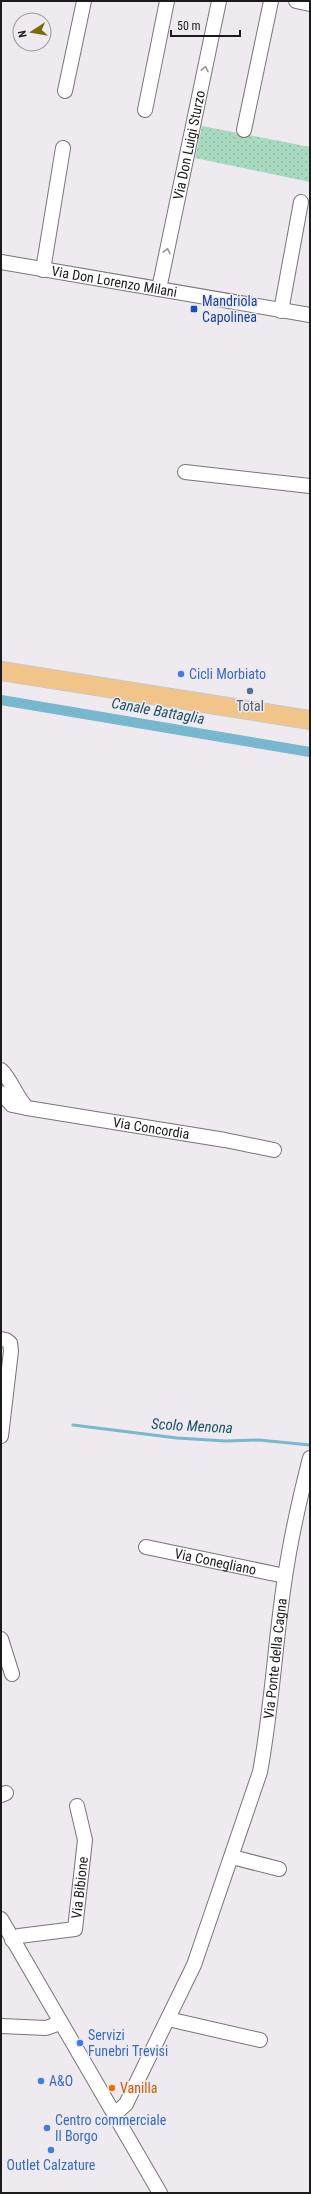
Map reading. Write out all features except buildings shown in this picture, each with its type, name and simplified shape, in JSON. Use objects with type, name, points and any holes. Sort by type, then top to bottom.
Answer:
[{"type":"main road","points":[[1,671],[310,720]]},
{"type":"street","points":[[65,91],[84,1]]},
{"type":"street","points":[[145,110],[167,1]]},
{"type":"street","name":"Via Don Luigi Sturzo","points":[[159,289],[219,1]]},
{"type":"street","points":[[244,130],[271,1]]},
{"type":"street","points":[[296,1],[310,4]]},
{"type":"street","name":"Via Don Lorenzo Milani","points":[[43,270],[64,148]]},
{"type":"street","points":[[281,311],[301,202]]},
{"type":"street","name":"Via Don Lorenzo Milani","points":[[1,262],[310,315]]},
{"type":"street","points":[[185,472],[310,486]]},
{"type":"street","points":[[1,1070],[8,1079],[20,1101],[27,1108]]},
{"type":"street","name":"Via Concordia","points":[[1,1093],[12,1105],[225,1140],[274,1150]]},
{"type":"street","points":[[1,1339],[10,1343],[11,1351],[1,1436]]},
{"type":"street","name":"Via Ponte della Cagna","points":[[114,2114],[126,2104],[194,1965],[260,1772],[264,1752],[285,1576],[300,1498],[310,1458]]},
{"type":"street","name":"Via Conegliano","points":[[146,1547],[285,1576]]},
{"type":"street","points":[[1,1638],[12,1674]]},
{"type":"street","name":"Via Bibione","points":[[12,1940],[19,1936],[75,1929],[85,1840],[77,1806]]},
{"type":"street","points":[[232,1857],[279,1869]]},
{"type":"street","points":[[1,1919],[160,2193]]},
{"type":"street","points":[[168,2019],[260,2040]]},
{"type":"street","points":[[1,2026],[46,2028],[60,2023]]},
{"type":"green space","points":[[202,126],[310,147],[310,182],[195,158]]},
{"type":"waterway","name":"Canale Battaglia","points":[[1,700],[310,752]]},
{"type":"waterway","name":"Scolo Menona","points":[[73,1425],[177,1438],[226,1441],[259,1440],[310,1445]]},
{"type":"place","name":"Mandriola Capolinea","points":[[194,309]]},
{"type":"place","name":"Cicli Morbiato","points":[[181,674]]},
{"type":"place","name":"Total","points":[[250,691]]},
{"type":"place","name":"Servizi Funebri Trevisi","points":[[80,2043]]},
{"type":"place","name":"A&O","points":[[41,2081]]},
{"type":"place","name":"Vanilla","points":[[112,2088]]},
{"type":"place","name":"Centro commerciale Il Borgo","points":[[47,2128]]},
{"type":"place","name":"Outlet Calzature","points":[[51,2150]]}]
